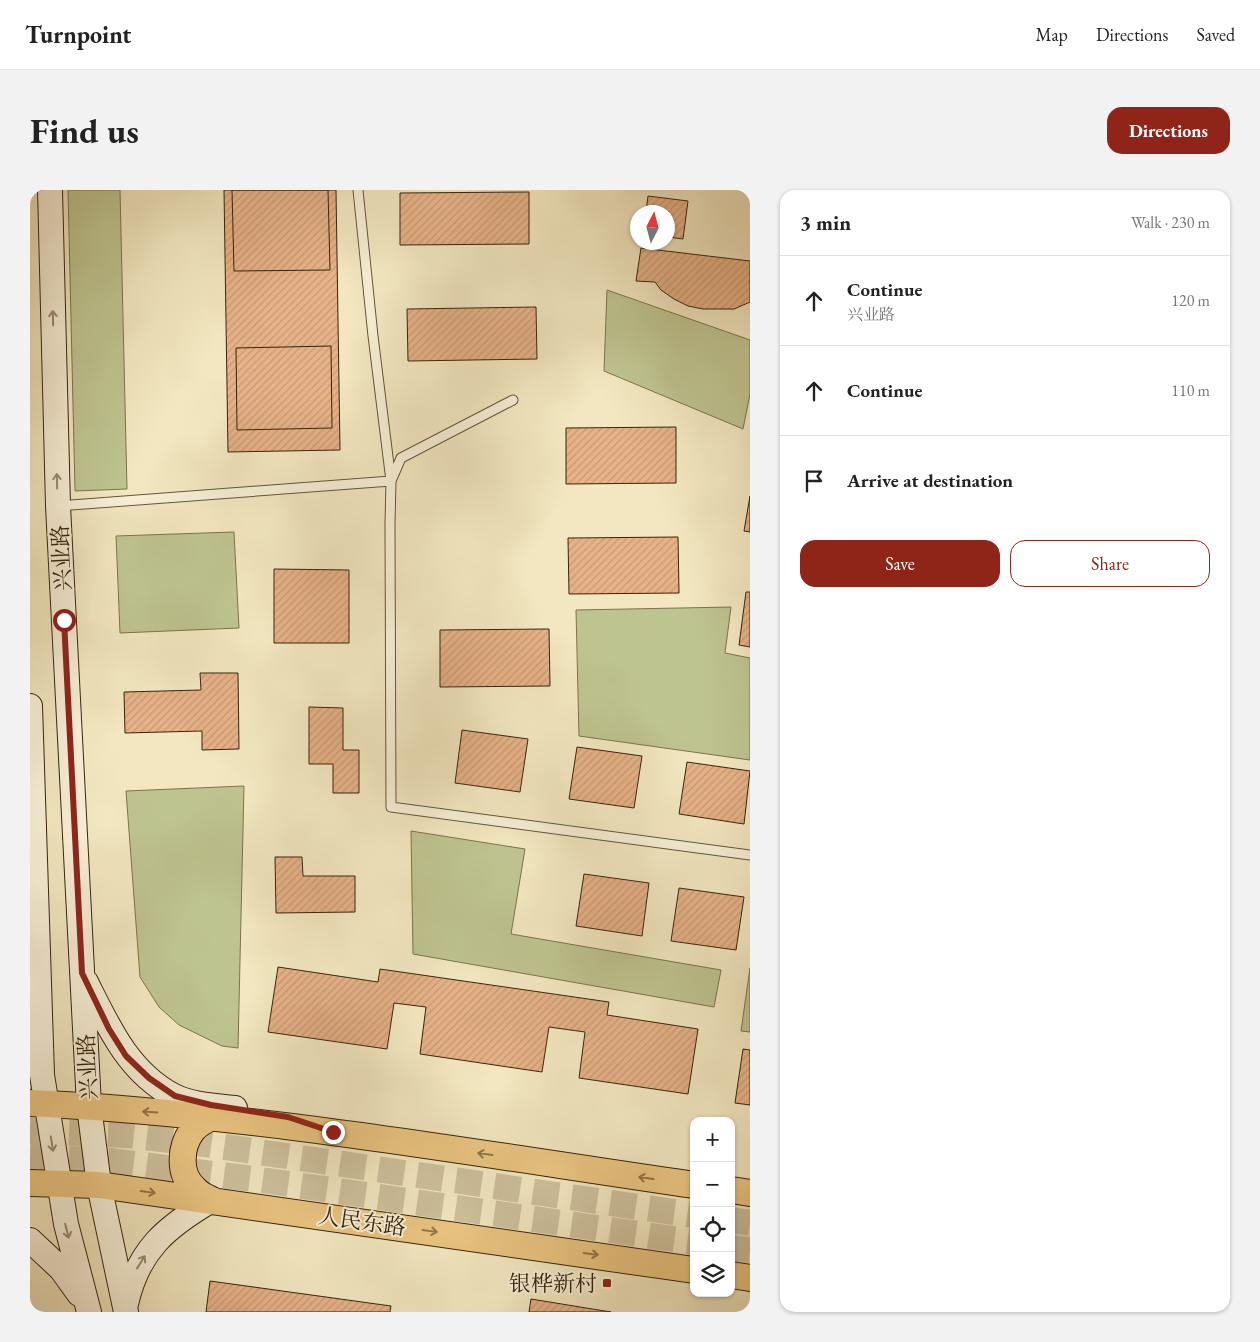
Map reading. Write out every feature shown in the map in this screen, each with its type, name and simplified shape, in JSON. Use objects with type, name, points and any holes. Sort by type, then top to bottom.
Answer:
[{"type":"main road","name":"兴业路","points":[[50,190],[58,506],[89,1106],[99,1185],[126,1310]]},
{"type":"main road","name":"兴业路","points":[[30,706],[42,1075],[38,1104],[59,1183],[66,1224],[88,1309]]},
{"type":"main road","points":[[82,973],[109,1029],[126,1056],[149,1078],[175,1096],[211,1105],[288,1117],[333,1132]]},
{"type":"main road","points":[[30,1004],[39,974]]},
{"type":"main road","points":[[38,1104],[89,1106],[212,1117],[333,1132],[690,1184]]},
{"type":"main road","points":[[126,1310],[131,1282],[140,1262],[158,1240],[187,1215],[212,1200],[194,1189],[186,1178],[183,1149],[192,1131],[212,1117]]},
{"type":"main road","name":"人民东路","points":[[30,1183],[99,1185],[690,1269]]},
{"type":"main road","points":[[735,1191],[750,1193]]},
{"type":"main road","points":[[30,1240],[61,1269],[88,1309]]},
{"type":"main road","points":[[735,1276],[750,1278]]},
{"type":"lane","points":[[358,190],[373,336],[391,481],[391,807],[750,855]]},
{"type":"lane","points":[[391,481],[401,458],[513,400]]},
{"type":"lane","points":[[58,506],[391,481]]},
{"type":"green space","points":[[68,190],[120,190],[127,489],[75,491]]},
{"type":"green space","points":[[607,290],[750,340],[750,394],[743,429],[604,371]]},
{"type":"green space","points":[[234,532],[239,628],[120,633],[116,536]]},
{"type":"green space","points":[[731,607],[725,653],[750,658],[750,760],[579,736],[576,610]]},
{"type":"green space","points":[[244,786],[238,1048],[222,1046],[179,1025],[159,1007],[140,977],[126,791]]},
{"type":"green space","points":[[411,831],[525,849],[511,934],[721,970],[714,1007],[413,954]]},
{"type":"green space","points":[[750,968],[750,1032],[741,1031]]},
{"type":"building","points":[[224,190],[336,190],[340,450],[228,452]]},
{"type":"building","points":[[232,190],[328,190],[330,270],[234,271]]},
{"type":"building","points":[[529,192],[529,244],[400,245],[400,193]]},
{"type":"building","points":[[648,196],[688,201],[683,239],[675,238],[675,205],[647,205]]},
{"type":"building","points":[[641,250],[658,250],[750,261],[750,302],[734,309],[703,309],[688,306],[674,299],[661,290],[655,282],[636,281]]},
{"type":"building","points":[[536,307],[537,359],[408,361],[407,309]]},
{"type":"building","points":[[331,346],[332,428],[237,430],[236,348]]},
{"type":"building","points":[[676,427],[676,483],[566,484],[566,428]]},
{"type":"building","points":[[750,496],[750,532],[744,531]]},
{"type":"building","points":[[678,537],[679,593],[569,594],[568,538]]},
{"type":"building","points":[[274,569],[349,570],[349,643],[274,643]]},
{"type":"building","points":[[746,592],[750,592],[750,647],[739,645]]},
{"type":"building","points":[[549,629],[550,686],[440,687],[440,630]]},
{"type":"building","points":[[200,673],[238,673],[239,749],[202,750],[202,731],[125,733],[124,692],[201,690]]},
{"type":"building","points":[[309,707],[343,708],[343,750],[359,750],[359,793],[333,793],[333,764],[309,764]]},
{"type":"building","points":[[462,730],[528,739],[520,792],[455,783]]},
{"type":"building","points":[[577,747],[642,756],[634,808],[569,799]]},
{"type":"building","points":[[687,762],[750,771],[744,824],[679,814]]},
{"type":"building","points":[[275,857],[302,857],[303,876],[355,876],[355,912],[276,913]]},
{"type":"building","points":[[584,874],[649,883],[642,936],[576,926]]},
{"type":"building","points":[[679,888],[744,897],[736,950],[671,941]]},
{"type":"building","points":[[278,967],[378,982],[380,969],[609,1002],[607,1015],[698,1029],[688,1094],[579,1078],[585,1032],[549,1027],[542,1072],[420,1054],[426,1007],[394,1003],[387,1049],[268,1032]]},
{"type":"building","points":[[743,1049],[750,1050],[750,1105],[735,1103]]},
{"type":"building","points":[[210,1281],[391,1306],[390,1312],[206,1312]]},
{"type":"building","points":[[531,1299],[611,1312],[529,1312]]},
{"type":"tunnel","points":[[30,1131],[126,1135],[204,1144],[690,1214]]},
{"type":"tunnel","points":[[30,1157],[110,1161],[254,1179],[690,1241]]},
{"type":"tunnel","points":[[735,1221],[750,1223]]},
{"type":"tunnel","points":[[735,1248],[750,1250]]},
{"type":"place","name":"银桦新村","points":[[607,1283]]},
{"type":"route","points":[[64,620],[82,973],[109,1029],[126,1056],[149,1078],[175,1096],[211,1105],[261,1111],[288,1117],[333,1132]]}]
